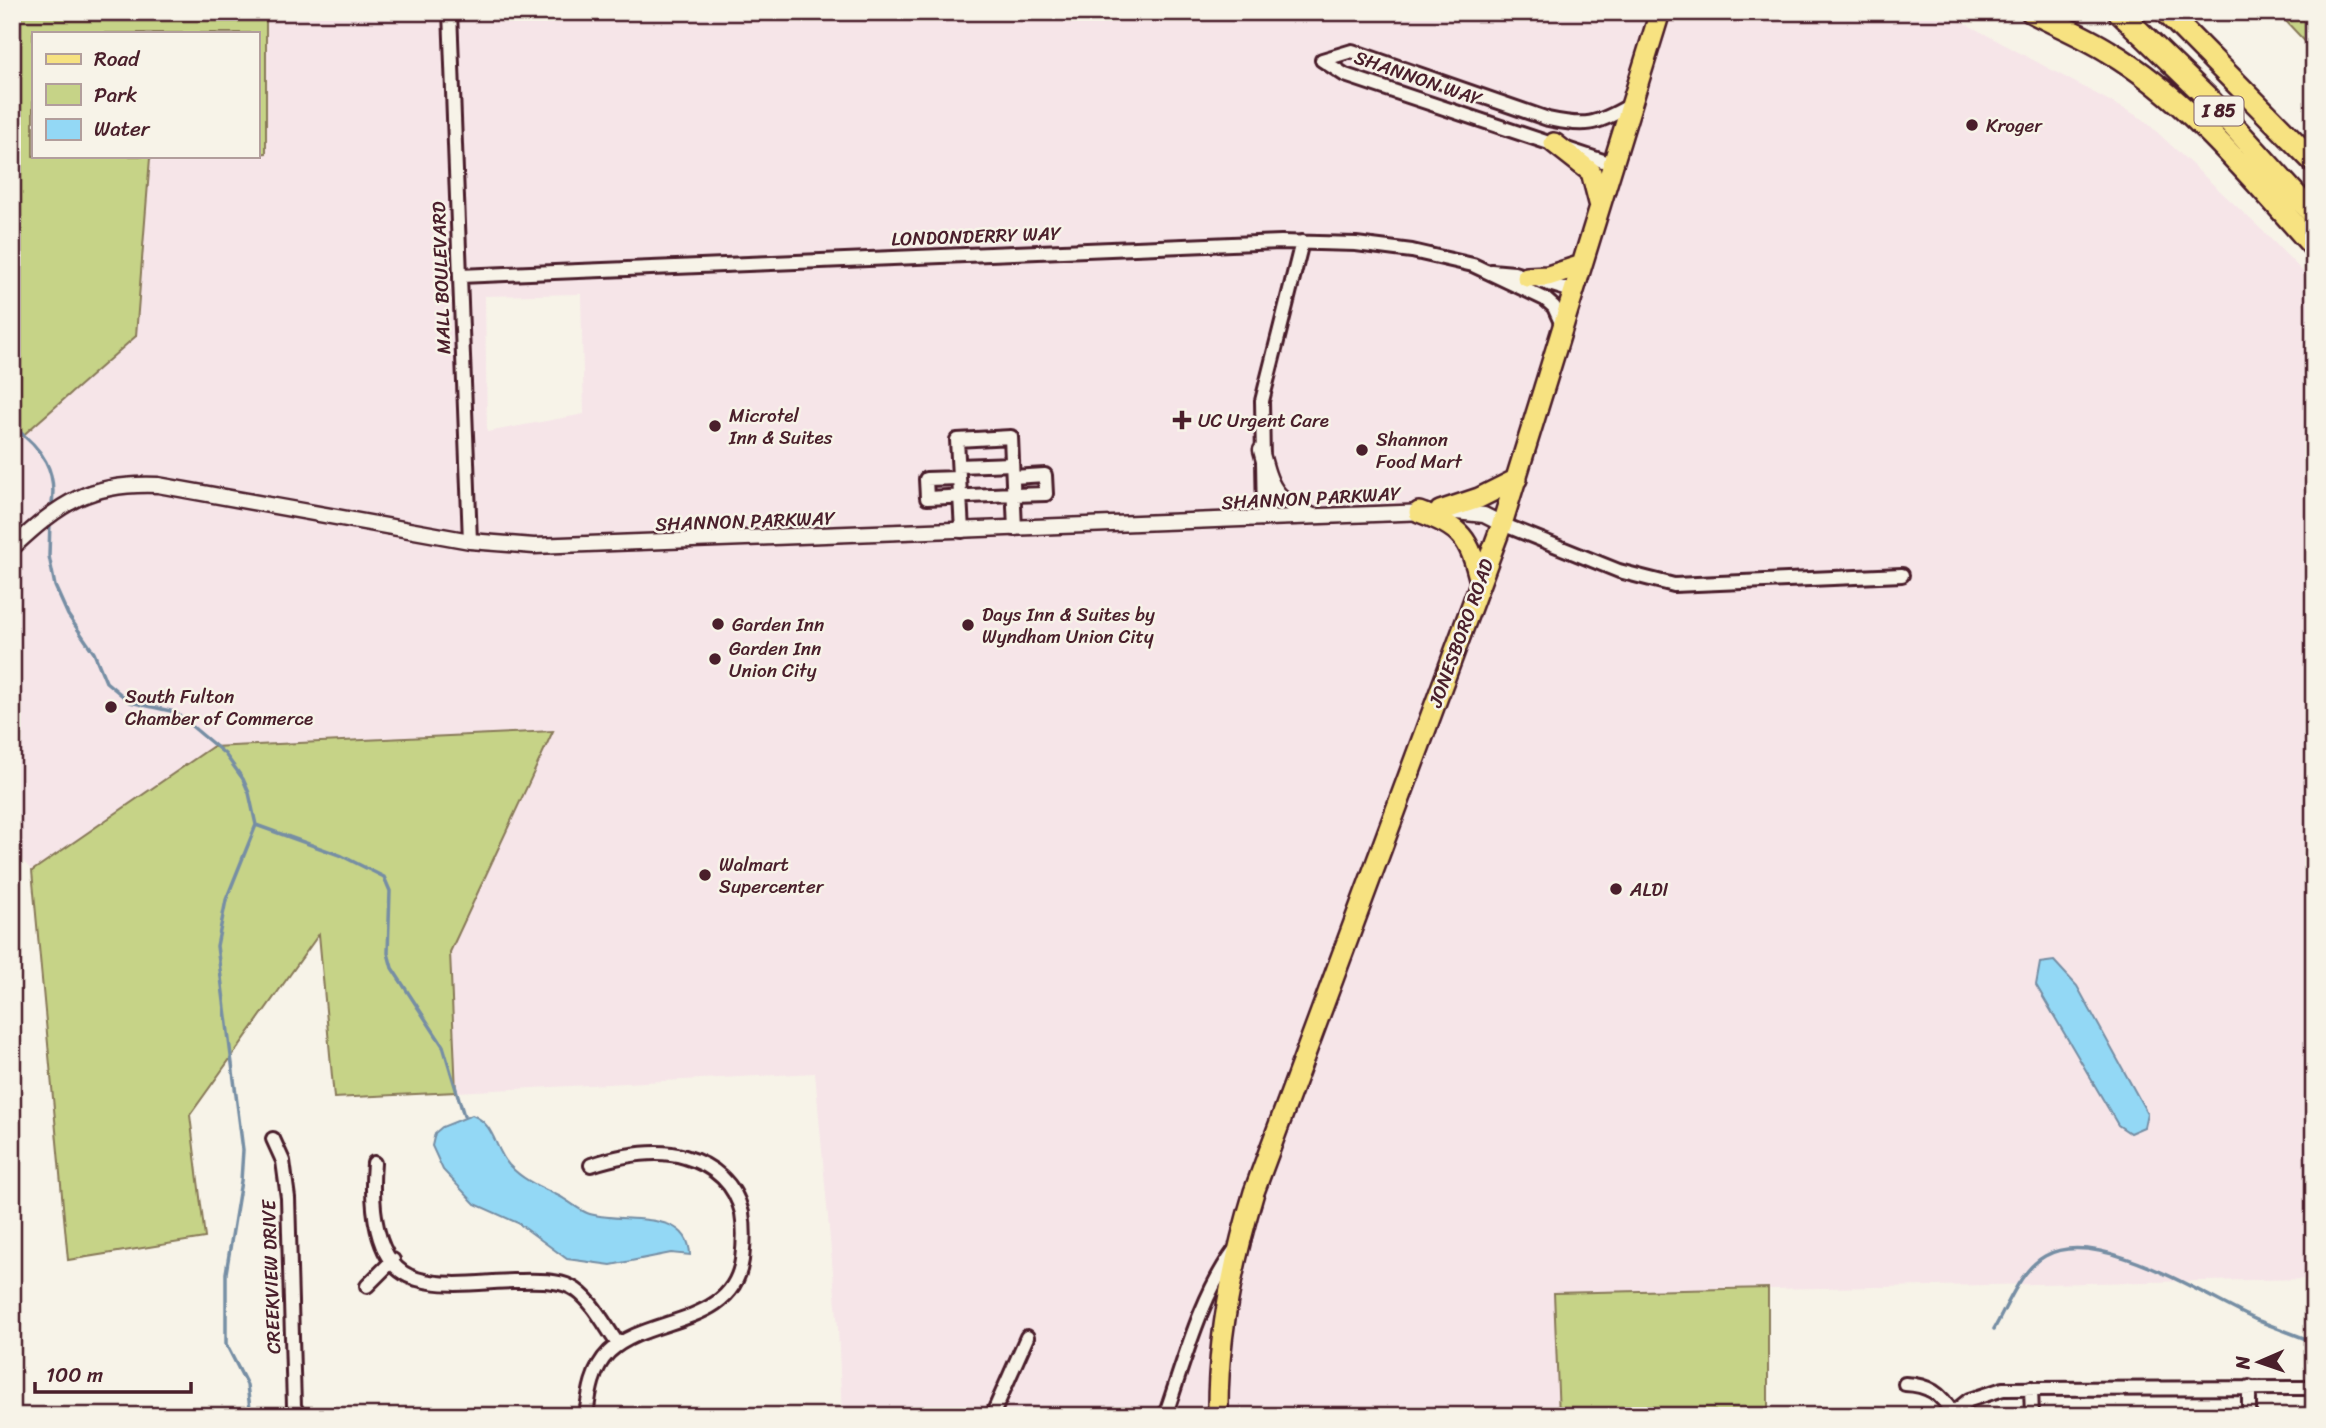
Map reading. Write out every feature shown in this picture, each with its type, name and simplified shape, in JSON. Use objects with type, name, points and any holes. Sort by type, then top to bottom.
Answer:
[{"type":"highway","points":[[2032,12],[2109,51],[2149,80],[2206,132],[2314,247]]},
{"type":"highway","name":"I 85","points":[[2119,12],[2207,97],[2314,215]]},
{"type":"highway","name":"I 85","points":[[2166,12],[2314,162]]},
{"type":"highway","points":[[2182,12],[2213,58]]},
{"type":"main road","name":"JONESBORO ROAD","points":[[1218,1416],[1221,1354],[1238,1245],[1254,1192],[1502,524],[1660,12]]},
{"type":"main road","points":[[1554,143],[1591,172],[1600,205]]},
{"type":"main road","points":[[1527,277],[1548,276],[1582,265]]},
{"type":"main road","points":[[1440,511],[1479,498],[1517,479]]},
{"type":"main road","points":[[1419,512],[1446,522],[1460,532],[1469,543],[1480,583]]},
{"type":"street","name":"MALL BOULEVARD","points":[[450,12],[470,541]]},
{"type":"street","name":"SHANNON WAY","points":[[1612,164],[1345,75],[1322,60],[1352,51],[1548,119],[1577,125],[1601,122],[1629,106]]},
{"type":"street","name":"LONDONDERRY WAY","points":[[460,276],[1302,242],[1356,244],[1412,251],[1490,271],[1527,277],[1575,292]]},
{"type":"street","points":[[1264,519],[1262,401],[1302,242]]},
{"type":"street","name":"LONDONDERRY WAY","points":[[1490,271],[1550,302],[1564,328]]},
{"type":"street","points":[[962,531],[957,440],[1011,437],[1015,529]]},
{"type":"street","points":[[1261,450],[1267,474],[1278,497],[1315,517]]},
{"type":"street","points":[[1012,470],[1045,475],[1046,494],[927,498],[926,479],[959,472],[1012,470]]},
{"type":"street","name":"SHANNON PARKWAY","points":[[12,548],[50,512],[77,497],[106,487],[131,484],[158,485],[470,541],[534,546],[621,545],[1440,511],[1472,513],[1502,524]]},
{"type":"street","points":[[1502,524],[1619,571],[1674,585],[1902,575]]},
{"type":"street","name":"CREEKVIEW DRIVE","points":[[273,1139],[282,1161],[288,1198],[294,1406],[299,1416]]},
{"type":"street","points":[[586,1416],[590,1387],[598,1366],[618,1344],[708,1309],[729,1292],[740,1272],[745,1235],[734,1190],[719,1174],[699,1161],[675,1154],[618,1156],[590,1165]]},
{"type":"street","points":[[374,1163],[373,1216],[381,1241],[393,1260],[415,1279],[440,1283],[536,1282],[570,1287],[584,1297],[618,1344]]},
{"type":"street","name":"JONESBORO ROAD","points":[[1165,1416],[1199,1323],[1225,1264],[1238,1245]]},
{"type":"street","points":[[367,1286],[393,1260]]},
{"type":"street","points":[[992,1416],[1027,1337]]},
{"type":"street","points":[[1905,1384],[1933,1390],[1945,1401],[1951,1414],[1986,1393],[2031,1388],[2314,1388]]},
{"type":"street","points":[[2249,1387],[2249,1416]]},
{"type":"street","points":[[2031,1388],[2032,1416]]},
{"type":"shaded area","points":[[266,12],[1944,12],[2143,119],[2263,231],[2314,283],[2314,1279],[1555,1293],[1559,1416],[842,1416],[838,1328],[815,1073],[456,1092],[450,952],[552,731],[212,747],[32,871],[12,849],[12,445],[136,336],[150,158],[259,158],[259,153],[265,153]],"holes":[[[581,294],[584,414],[487,432],[485,296]]]},
{"type":"green space","points":[[12,12],[266,12],[266,153],[259,154],[259,32],[32,32],[32,158],[150,158],[136,336],[12,445]]},
{"type":"green space","points":[[2287,12],[2314,12],[2314,51],[2282,17]]},
{"type":"green space","points":[[553,731],[450,952],[456,1092],[334,1098],[319,934],[190,1115],[205,1238],[68,1260],[32,871],[212,747]]},
{"type":"green space","points":[[1768,1288],[1768,1416],[1559,1416],[1554,1293]]},
{"type":"water","points":[[2054,961],[2077,986],[2147,1113],[2144,1127],[2130,1133],[2118,1125],[2036,985],[2040,963]]},
{"type":"water","points":[[472,1115],[485,1124],[509,1165],[526,1179],[587,1213],[650,1220],[678,1229],[687,1240],[690,1255],[671,1253],[611,1265],[567,1259],[518,1223],[475,1204],[443,1170],[432,1146],[435,1133],[442,1127]]},
{"type":"waterway","points":[[12,426],[32,443],[46,462],[52,483],[51,509]]},
{"type":"waterway","points":[[50,520],[49,556],[55,586],[68,615],[94,653],[106,682],[130,702],[175,712],[225,754],[243,779],[249,793],[256,825],[226,900],[217,946],[243,1150],[241,1181],[226,1273],[226,1344],[247,1385],[251,1416]]},
{"type":"waterway","points":[[256,825],[342,856],[384,877],[390,891],[388,953],[392,968],[443,1046],[464,1116]]},
{"type":"waterway","points":[[1994,1329],[2022,1279],[2036,1262],[2045,1256],[2068,1249],[2094,1250],[2123,1257],[2153,1269],[2259,1321],[2314,1342]]},
{"type":"place","name":"Kroger","points":[[1972,125]]},
{"type":"place","name":"UC Urgent Care","points":[[1182,420]]},
{"type":"place","name":"Microtel Inn & Suites","points":[[715,426]]},
{"type":"place","name":"Shannon Food Mart","points":[[1362,450]]},
{"type":"place","name":"Garden Inn","points":[[718,624]]},
{"type":"place","name":"Days Inn & Suites by Wyndham Union City","points":[[968,625]]},
{"type":"place","name":"Garden Inn Union City","points":[[715,659]]},
{"type":"place","name":"South Fulton Chamber of Commerce","points":[[111,707]]},
{"type":"place","name":"Walmart Supercenter","points":[[705,875]]},
{"type":"place","name":"ALDI","points":[[1616,889]]}]
